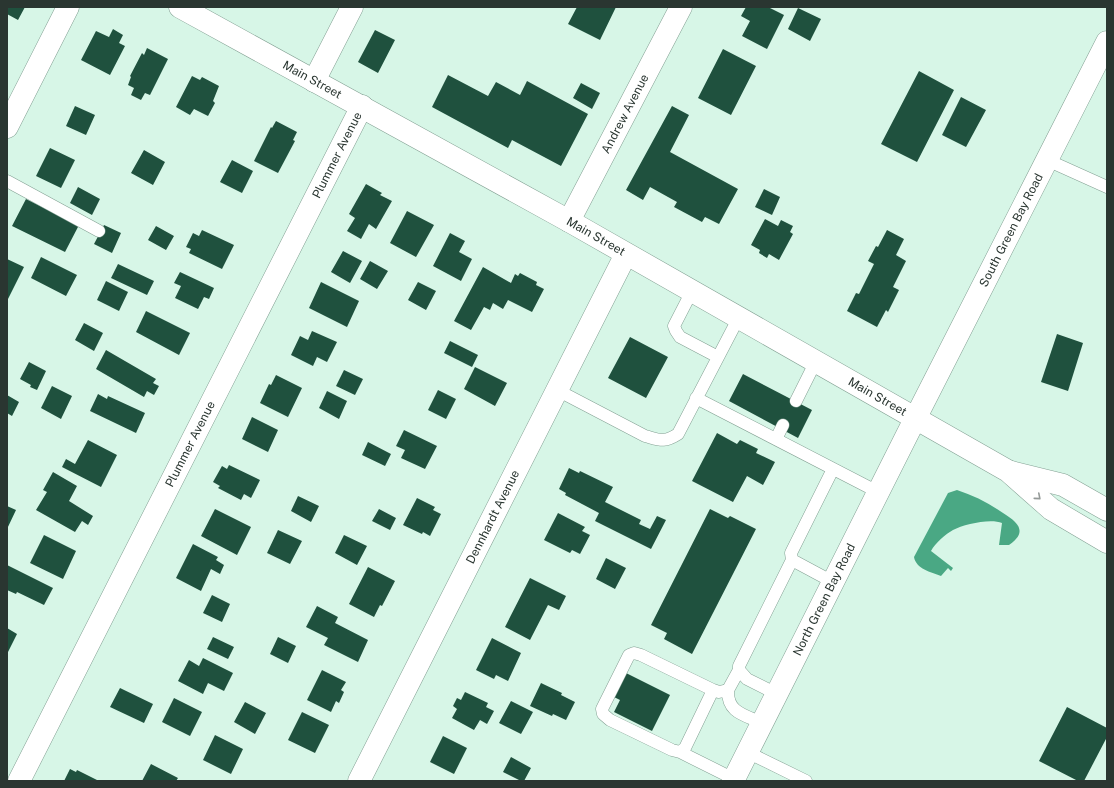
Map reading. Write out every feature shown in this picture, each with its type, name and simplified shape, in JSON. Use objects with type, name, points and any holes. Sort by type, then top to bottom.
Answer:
[{"type":"main road","points":[[7,127],[68,7]]},
{"type":"main road","name":"Main Street","points":[[180,7],[569,221],[1008,471],[1051,509],[1107,542]]},
{"type":"main road","points":[[314,80],[352,7]]},
{"type":"main road","name":"Andrew Avenue","points":[[569,221],[681,7]]},
{"type":"main road","name":"South Green Bay Road","points":[[915,419],[1107,42]]},
{"type":"main road","name":"Plummer Avenue","points":[[19,781],[362,106]]},
{"type":"main road","name":"Dennhardt Avenue","points":[[359,781],[626,254]]},
{"type":"main road","name":"North Green Bay Road","points":[[733,780],[915,419]]},
{"type":"main road","name":"Main Street","points":[[1008,471],[1063,485],[1107,510]]},
{"type":"lane","points":[[1047,160],[1107,187]]},
{"type":"lane","points":[[7,181],[99,231]]},
{"type":"lane","points":[[692,291],[674,326],[680,337],[718,357]]},
{"type":"lane","points":[[557,390],[645,436],[659,440],[670,439],[678,434],[739,317]]},
{"type":"lane","points":[[796,401],[816,361]]},
{"type":"lane","points":[[696,398],[878,492]]},
{"type":"lane","points":[[776,439],[784,426]]},
{"type":"lane","points":[[762,723],[734,710],[730,705],[728,690],[792,560],[791,553],[833,469]]},
{"type":"lane","points":[[792,560],[833,582]]},
{"type":"lane","points":[[728,690],[719,692],[713,690],[634,653],[629,655],[602,709],[603,714],[610,720],[672,750],[680,752],[733,780]]},
{"type":"lane","points":[[739,670],[747,679],[777,694]]},
{"type":"lane","points":[[680,752],[685,748],[713,690]]},
{"type":"lane","points":[[747,752],[806,781]]},
{"type":"shaded area","points":[[957,490],[974,496],[995,508],[1015,522],[1020,530],[1016,540],[1009,545],[999,545],[1002,523],[991,521],[978,522],[953,530],[941,539],[931,551],[953,568],[951,571],[948,568],[941,576],[921,567],[915,561],[914,557],[948,493]]},
{"type":"building","points":[[7,7],[25,7],[18,20],[7,14]]},
{"type":"building","points":[[577,7],[616,7],[600,40],[568,24]]},
{"type":"building","points":[[746,7],[768,7],[784,15],[767,49],[742,36],[750,21],[741,16]]},
{"type":"building","points":[[798,8],[821,19],[810,41],[788,29]]},
{"type":"building","points":[[113,29],[123,35],[119,43],[125,46],[110,75],[81,60],[96,31],[109,37]]},
{"type":"building","points":[[375,30],[395,40],[378,73],[358,62]]},
{"type":"building","points":[[147,48],[168,59],[150,95],[145,93],[141,100],[131,95],[134,88],[128,85],[130,76],[142,53],[144,55]]},
{"type":"building","points":[[723,49],[756,66],[731,115],[698,98]]},
{"type":"building","points":[[919,71],[954,90],[917,162],[881,144]]},
{"type":"building","points":[[448,75],[488,96],[496,82],[520,95],[527,81],[588,114],[561,166],[512,140],[508,148],[432,107]]},
{"type":"building","points":[[192,76],[200,80],[202,77],[219,86],[213,101],[215,103],[208,116],[194,109],[190,115],[176,107]]},
{"type":"building","points":[[581,83],[600,93],[592,109],[573,98]]},
{"type":"building","points":[[961,97],[986,110],[966,147],[942,135]]},
{"type":"building","points":[[75,106],[95,115],[86,135],[66,126]]},
{"type":"building","points":[[672,106],[689,115],[670,152],[738,189],[719,224],[705,217],[702,222],[674,207],[677,202],[650,187],[643,200],[626,190]]},
{"type":"building","points":[[276,121],[297,132],[293,140],[295,141],[278,173],[254,161],[271,127],[272,128]]},
{"type":"building","points":[[50,148],[75,160],[61,188],[36,176]]},
{"type":"building","points":[[144,150],[165,162],[153,185],[131,173]]},
{"type":"building","points":[[232,160],[253,171],[242,193],[220,182]]},
{"type":"building","points":[[366,184],[382,193],[380,195],[392,201],[376,229],[369,224],[361,239],[347,231],[355,218],[349,214]]},
{"type":"building","points":[[78,187],[100,199],[92,215],[70,203]]},
{"type":"building","points":[[764,189],[780,197],[772,215],[755,207]]},
{"type":"building","points":[[26,199],[79,225],[65,252],[12,226]]},
{"type":"building","points":[[407,211],[434,225],[416,257],[390,243]]},
{"type":"building","points":[[765,219],[778,226],[781,220],[793,226],[790,232],[793,234],[779,260],[769,254],[767,258],[759,253],[760,250],[751,245]]},
{"type":"building","points":[[104,225],[121,233],[112,253],[94,244]]},
{"type":"building","points":[[156,226],[174,236],[166,250],[148,240]]},
{"type":"building","points":[[202,230],[234,245],[222,269],[189,253],[191,249],[186,247],[193,233],[199,236]]},
{"type":"building","points":[[887,230],[904,239],[896,255],[906,261],[893,287],[899,290],[888,312],[886,310],[877,327],[847,311],[856,293],[859,294],[874,264],[868,261],[876,246],[878,247]]},
{"type":"building","points":[[450,233],[465,241],[459,252],[472,259],[461,281],[433,266]]},
{"type":"building","points":[[343,251],[362,261],[350,283],[331,272]]},
{"type":"building","points":[[41,257],[77,275],[66,296],[31,278]]},
{"type":"building","points":[[7,259],[24,267],[7,301]]},
{"type":"building","points":[[370,261],[388,271],[377,289],[360,279]]},
{"type":"building","points":[[118,264],[154,281],[147,295],[111,278]]},
{"type":"building","points":[[483,267],[511,283],[515,274],[518,276],[520,273],[537,282],[536,285],[544,289],[532,312],[508,300],[503,309],[493,303],[490,310],[484,307],[471,330],[454,321]]},
{"type":"building","points":[[180,272],[214,288],[209,299],[204,297],[198,309],[175,298],[181,286],[174,283]]},
{"type":"building","points":[[106,281],[128,292],[119,311],[97,300]]},
{"type":"building","points":[[321,282],[359,301],[347,327],[309,308]]},
{"type":"building","points":[[418,282],[436,291],[426,310],[408,300]]},
{"type":"building","points":[[146,311],[190,333],[179,355],[136,332]]},
{"type":"building","points":[[84,323],[103,333],[94,351],[75,340]]},
{"type":"building","points":[[312,331],[337,342],[327,362],[317,357],[313,366],[291,355],[300,336],[308,340]]},
{"type":"building","points":[[1057,334],[1083,343],[1068,391],[1041,382]]},
{"type":"building","points":[[630,337],[668,357],[646,398],[608,378]]},
{"type":"building","points":[[450,341],[478,355],[472,367],[444,353]]},
{"type":"building","points":[[106,350],[156,379],[153,383],[159,386],[154,395],[147,391],[144,397],[96,369]]},
{"type":"building","points":[[29,362],[46,371],[37,390],[30,387],[31,385],[20,379]]},
{"type":"building","points":[[475,367],[507,383],[495,406],[464,389]]},
{"type":"building","points":[[344,370],[363,379],[355,395],[336,386]]},
{"type":"building","points":[[743,374],[812,410],[798,438],[729,401]]},
{"type":"building","points":[[276,375],[302,388],[288,417],[260,403],[269,384],[271,385]]},
{"type":"building","points":[[52,386],[72,396],[61,419],[41,408]]},
{"type":"building","points":[[438,390],[456,399],[446,419],[428,410]]},
{"type":"building","points":[[327,391],[347,401],[339,419],[319,408]]},
{"type":"building","points":[[98,394],[107,399],[108,396],[145,413],[136,433],[90,411]]},
{"type":"building","points":[[7,395],[19,402],[12,416],[7,413]]},
{"type":"building","points":[[252,417],[278,430],[268,452],[242,439]]},
{"type":"building","points":[[404,430],[437,446],[425,469],[401,458],[405,450],[396,446]]},
{"type":"building","points":[[717,433],[737,444],[740,440],[758,449],[756,453],[775,462],[763,485],[747,476],[733,502],[692,481]]},
{"type":"building","points":[[88,440],[117,455],[101,487],[62,467],[66,459],[75,464]]},
{"type":"building","points":[[368,442],[391,454],[385,466],[362,455]]},
{"type":"building","points":[[229,465],[260,480],[251,498],[244,494],[241,500],[218,488],[220,486],[213,482],[222,466],[227,469]]},
{"type":"building","points":[[569,468],[579,473],[580,471],[613,487],[605,502],[641,520],[639,524],[650,529],[657,516],[666,520],[651,549],[595,521],[599,513],[565,495],[566,493],[559,489]]},
{"type":"building","points":[[53,472],[77,486],[69,501],[93,516],[88,525],[82,521],[75,532],[36,510],[47,492],[43,490]]},
{"type":"building","points":[[298,496],[319,506],[311,522],[291,511]]},
{"type":"building","points":[[417,498],[435,507],[433,510],[441,514],[430,536],[403,525]]},
{"type":"building","points":[[7,506],[16,510],[7,529]]},
{"type":"building","points":[[215,509],[251,527],[237,555],[201,536]]},
{"type":"building","points":[[379,509],[396,518],[390,530],[372,521]]},
{"type":"building","points":[[710,509],[728,518],[730,516],[756,529],[692,654],[664,639],[667,633],[651,625]]},
{"type":"building","points":[[558,513],[585,527],[582,531],[590,535],[580,554],[572,550],[570,553],[544,540]]},
{"type":"building","points":[[278,530],[302,541],[290,564],[267,553]]},
{"type":"building","points":[[44,535],[76,551],[63,579],[30,563]]},
{"type":"building","points":[[344,535],[367,546],[357,565],[335,553]]},
{"type":"building","points":[[193,544],[218,557],[216,560],[224,565],[220,574],[211,569],[201,591],[176,578]]},
{"type":"building","points":[[606,558],[626,568],[615,589],[596,579]]},
{"type":"building","points":[[7,565],[53,588],[44,605],[17,592],[16,594],[7,590]]},
{"type":"building","points":[[368,567],[395,581],[382,606],[380,605],[374,617],[349,604]]},
{"type":"building","points":[[530,578],[566,596],[559,610],[548,605],[530,640],[505,627]]},
{"type":"building","points":[[212,595],[230,604],[222,622],[203,613]]},
{"type":"building","points":[[317,606],[338,617],[335,623],[368,640],[358,662],[324,645],[328,638],[306,627]]},
{"type":"building","points":[[7,628],[17,634],[7,654]]},
{"type":"building","points":[[213,637],[234,647],[228,659],[207,649]]},
{"type":"building","points":[[278,637],[296,646],[288,663],[270,654]]},
{"type":"building","points":[[492,638],[521,653],[508,681],[496,675],[494,679],[476,670]]},
{"type":"building","points":[[203,658],[233,673],[224,691],[208,683],[203,694],[178,681],[189,660],[199,666]]},
{"type":"building","points":[[322,670],[346,682],[341,690],[344,692],[339,703],[336,701],[331,712],[307,700]]},
{"type":"building","points":[[626,673],[670,695],[652,731],[614,712],[620,700],[614,697]]},
{"type":"building","points":[[541,683],[562,693],[561,695],[575,702],[566,720],[553,714],[552,716],[530,706]]},
{"type":"building","points":[[120,688],[153,704],[144,723],[110,707]]},
{"type":"building","points":[[465,692],[488,703],[486,707],[494,711],[487,724],[480,720],[474,730],[452,718],[457,709],[453,706],[457,698],[461,700]]},
{"type":"building","points":[[174,698],[202,712],[190,736],[162,722]]},
{"type":"building","points":[[511,701],[533,712],[521,734],[499,723]]},
{"type":"building","points":[[245,702],[266,713],[255,734],[234,722]]},
{"type":"building","points":[[1067,707],[1107,728],[1107,737],[1084,781],[1078,781],[1039,761]]},
{"type":"building","points":[[302,712],[329,725],[315,753],[288,740]]},
{"type":"building","points":[[215,735],[243,749],[231,774],[203,760]]},
{"type":"building","points":[[443,736],[467,748],[454,774],[430,762]]},
{"type":"building","points":[[511,757],[531,768],[524,781],[503,772]]},
{"type":"building","points":[[151,764],[178,778],[176,781],[142,781]]},
{"type":"building","points":[[70,769],[76,772],[77,770],[99,781],[64,781]]}]
